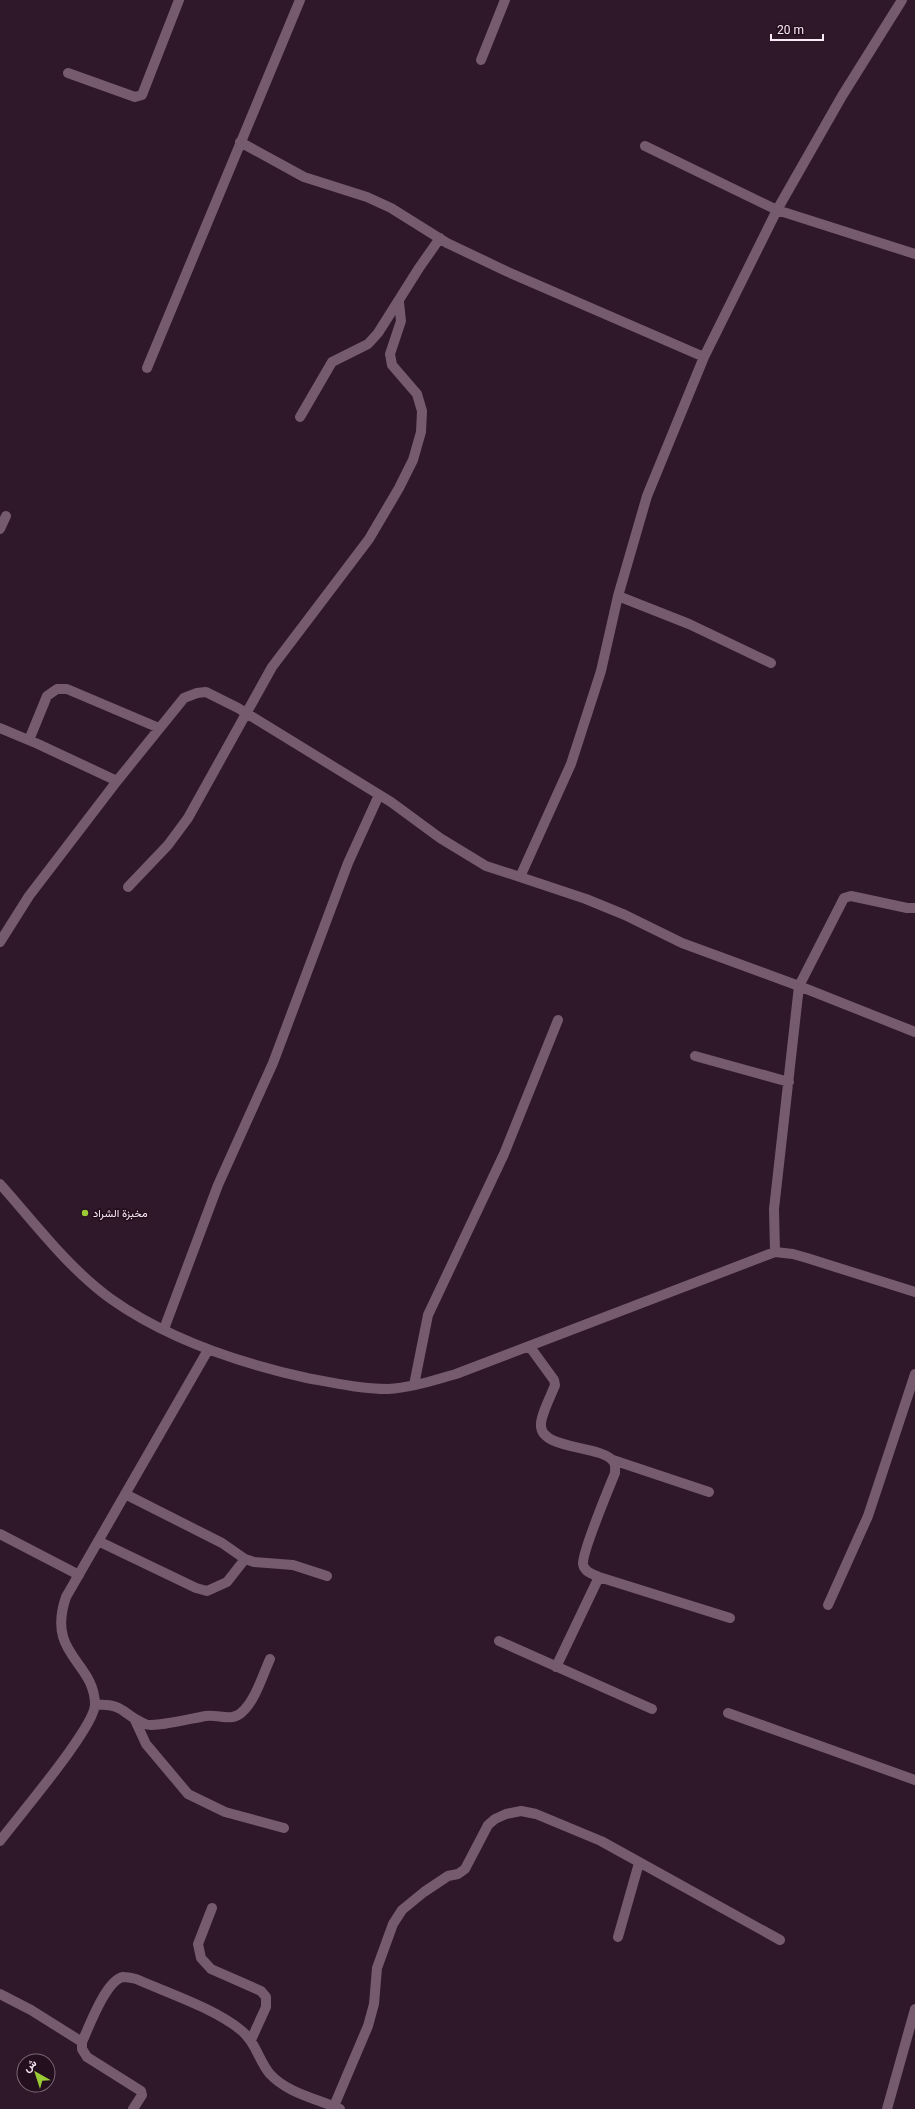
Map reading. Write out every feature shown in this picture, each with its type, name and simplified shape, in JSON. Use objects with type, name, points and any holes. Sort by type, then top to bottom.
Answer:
[{"type":"street","points":[[68,73],[135,97],[142,95],[179,0]]},
{"type":"street","points":[[147,368],[300,0]]},
{"type":"street","points":[[481,60],[505,0]]},
{"type":"street","points":[[520,877],[571,764],[601,671],[618,596],[647,496],[704,357],[777,210],[842,96],[902,0]]},
{"type":"street","points":[[240,142],[304,176],[367,197],[391,208],[440,238],[508,272],[704,357]]},
{"type":"street","points":[[645,146],[777,210],[915,254]]},
{"type":"street","points":[[300,418],[332,362],[368,344],[378,333],[399,302],[418,268],[440,238]]},
{"type":"street","points":[[128,887],[168,845],[188,818],[248,714],[272,667],[369,539],[399,488],[413,460],[421,432],[422,411],[417,394],[392,365],[390,354],[401,321],[399,302]]},
{"type":"street","points":[[0,529],[6,516]]},
{"type":"street","points":[[618,596],[689,624],[770,663]]},
{"type":"street","points":[[28,740],[47,696],[57,689],[67,688],[159,728]]},
{"type":"street","points":[[0,942],[29,896],[159,728],[184,698],[197,693],[206,692],[248,714],[379,795],[440,838],[486,866],[586,899],[682,943],[799,986],[915,1032]]},
{"type":"street","points":[[0,728],[117,781]]},
{"type":"street","points":[[164,1329],[218,1185],[274,1063],[348,863],[379,795]]},
{"type":"street","points":[[775,1252],[774,1209],[799,986],[844,898],[851,896],[907,908],[915,908]]},
{"type":"street","points":[[414,1385],[428,1315],[504,1154],[558,1020]]},
{"type":"street","points":[[695,1056],[789,1082]]},
{"type":"street","points":[[0,1184],[71,1263],[93,1284],[128,1310],[208,1350],[264,1368],[336,1384],[384,1389],[414,1385],[456,1374],[530,1347],[740,1264],[775,1252],[793,1254],[825,1263],[915,1292]]},
{"type":"street","points":[[530,1347],[554,1380],[555,1385],[540,1424],[541,1431],[550,1439],[604,1455],[613,1460],[709,1492]]},
{"type":"street","points":[[0,1841],[76,1744],[90,1722],[96,1705],[92,1690],[86,1676],[65,1646],[61,1629],[60,1614],[66,1597],[78,1575],[208,1350]]},
{"type":"street","points":[[828,1605],[868,1516],[915,1374]]},
{"type":"street","points":[[613,1460],[615,1473],[583,1563],[584,1568],[589,1573],[599,1577],[730,1618]]},
{"type":"street","points":[[125,1494],[222,1543],[245,1559],[254,1562],[293,1565],[327,1576]]},
{"type":"street","points":[[0,1534],[78,1575]]},
{"type":"street","points":[[98,1541],[196,1588],[207,1591],[227,1582],[245,1559]]},
{"type":"street","points":[[556,1667],[599,1577]]},
{"type":"street","points":[[499,1641],[652,1709]]},
{"type":"street","points":[[96,1705],[110,1704],[122,1708],[134,1718],[146,1725],[158,1725],[208,1716],[230,1718],[241,1713],[255,1693],[270,1659]]},
{"type":"street","points":[[728,1713],[915,1780]]},
{"type":"street","points":[[134,1718],[146,1744],[188,1794],[225,1812],[284,1828]]},
{"type":"street","points":[[133,2109],[141,2099],[141,2091],[87,2057],[82,2049],[82,2042],[108,1989],[114,1982],[123,1977],[136,1979],[206,2010],[241,2030],[251,2040],[269,2073],[280,2083],[320,2105],[337,2108],[368,2026],[374,2004],[378,1968],[393,1924],[402,1910],[424,1892],[448,1876],[458,1874],[465,1869],[488,1825],[495,1819],[521,1811],[536,1814],[601,1841],[780,1940]]},
{"type":"street","points":[[618,1937],[639,1863]]},
{"type":"street","points":[[212,1908],[198,1944],[201,1958],[211,1969],[261,1991],[266,1997],[266,2007],[251,2040]]},
{"type":"street","points":[[0,1994],[31,2010],[82,2042]]},
{"type":"street","points":[[887,2109],[915,2009]]},
{"type":"place","name":"مخبزة الشراد","points":[[85,1213]]}]
